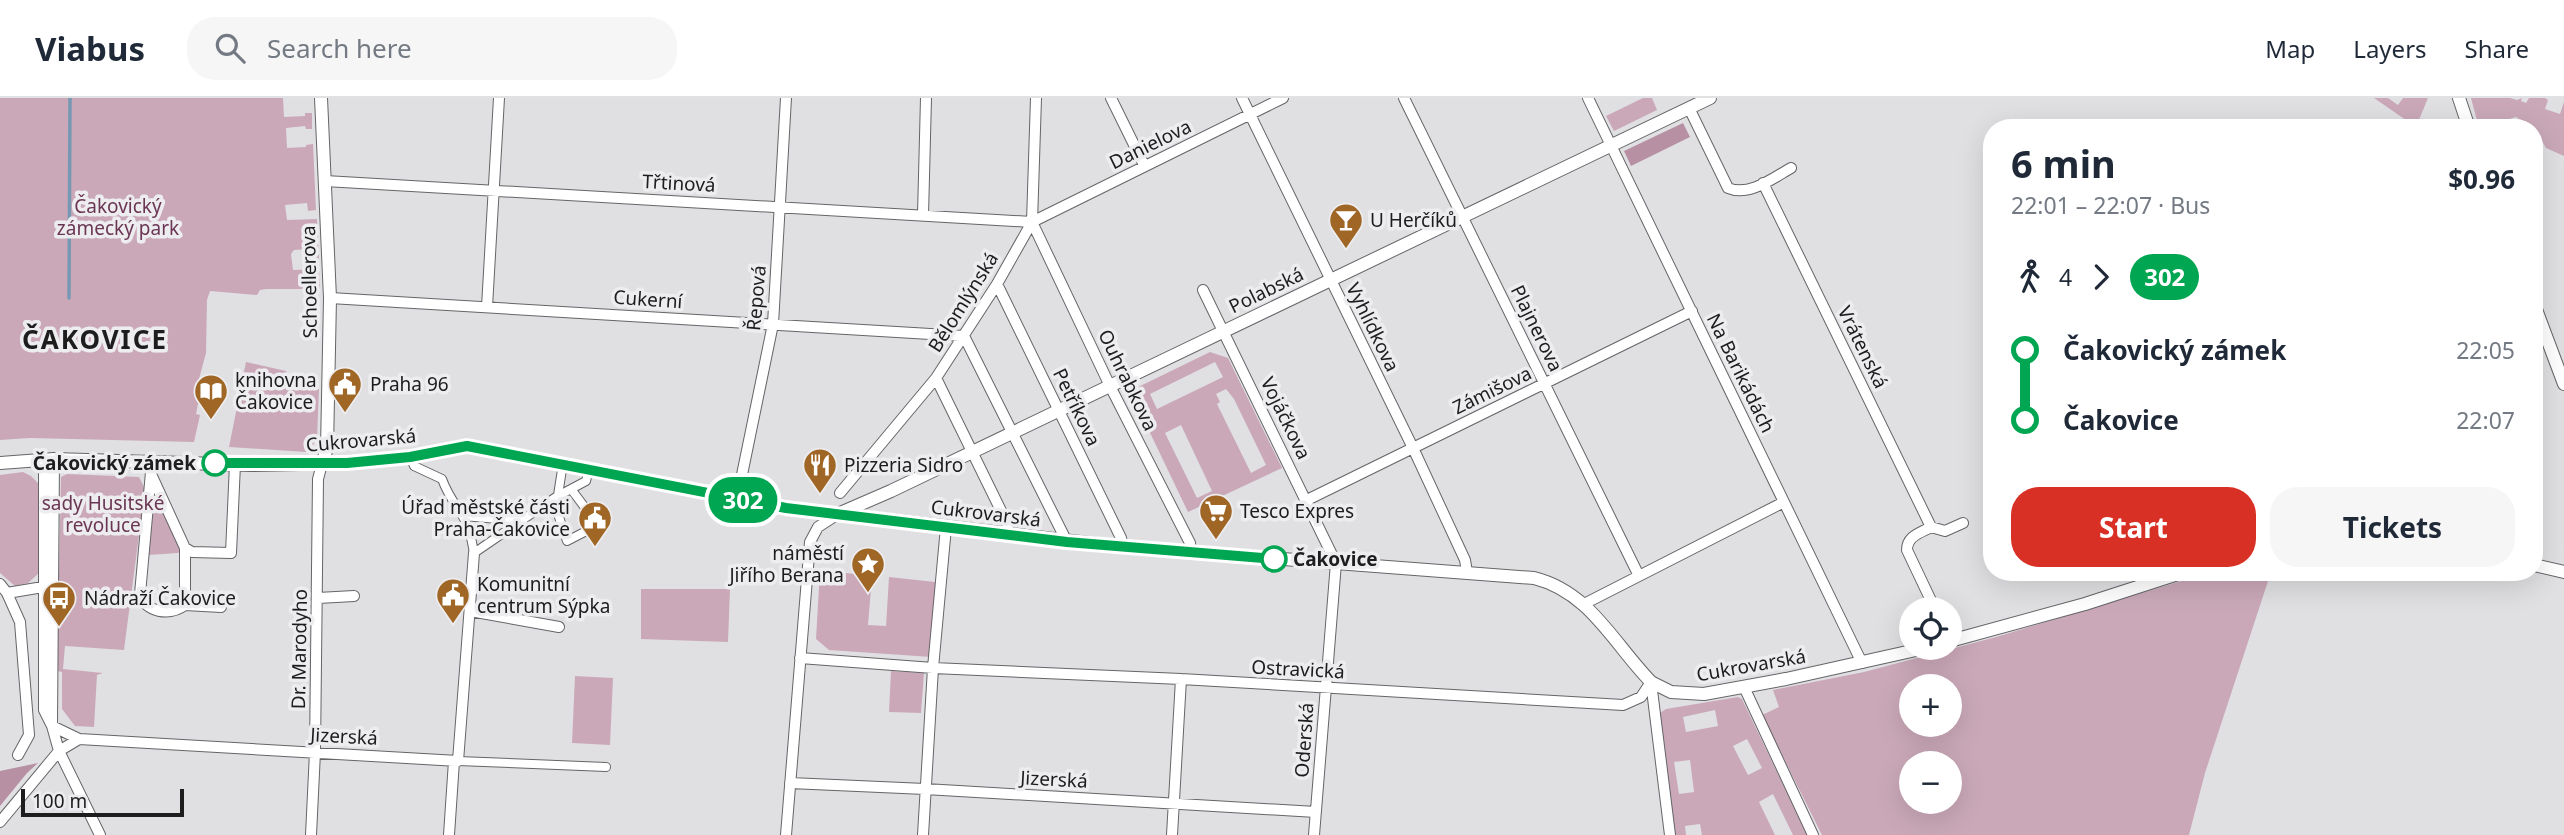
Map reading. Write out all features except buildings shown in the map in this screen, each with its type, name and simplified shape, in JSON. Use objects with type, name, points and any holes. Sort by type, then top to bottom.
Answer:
[{"type":"street","name":"Schoellerova","points":[[321,98],[330,298],[327,448],[322,464]]},
{"type":"street","points":[[486,307],[499,98]]},
{"type":"street","name":"Řepová","points":[[737,499],[773,324],[786,98]]},
{"type":"street","points":[[922,215],[926,98]]},
{"type":"street","name":"Bělomlýnská","points":[[840,494],[936,378],[1032,222],[1036,98]]},
{"type":"street","points":[[1111,98],[1144,165]]},
{"type":"street","name":"Vyhlídkova","points":[[1242,98],[1413,448],[1465,560],[1467,572]]},
{"type":"street","name":"Danielova","points":[[1032,222],[1283,98]]},
{"type":"street","name":"Plajnerova","points":[[1404,98],[1637,575]]},
{"type":"street","name":"Na Barikádách","points":[[1588,98],[1862,663]]},
{"type":"street","name":"Polabská","points":[[838,514],[1710,98]]},
{"type":"street","points":[[2459,98],[2466,119]]},
{"type":"street","points":[[1689,108],[1728,188],[1738,192],[1763,183],[1791,168]]},
{"type":"street","name":"Třtinová","points":[[325,181],[781,205],[1032,222]]},
{"type":"street","name":"Vrátenská","points":[[1763,183],[1931,527]]},
{"type":"street","name":"Ouhrabkova","points":[[1032,222],[1110,386],[1190,543],[1191,553]]},
{"type":"street","name":"Petříkova","points":[[996,284],[1121,538],[1123,547]]},
{"type":"street","name":"Vojáčkova","points":[[1203,290],[1336,563]]},
{"type":"street","name":"Cukerní","points":[[330,298],[964,336]]},
{"type":"street","name":"Zámišova","points":[[1307,500],[1692,311]]},
{"type":"street","points":[[2543,328],[2564,384]]},
{"type":"street","points":[[964,336],[1067,542]]},
{"type":"street","points":[[936,378],[1007,523],[1009,535]]},
{"type":"street","name":"Cukrovarská","points":[[0,463],[49,459],[151,468],[322,464],[410,457],[467,446],[786,508],[1067,542],[1522,576],[1545,581],[1584,604],[1651,682],[1660,688],[1682,694],[1704,694],[1744,687],[1899,654]]},
{"type":"street","points":[[410,457],[414,466],[442,480],[452,503],[463,516],[474,553],[449,835]]},
{"type":"street","points":[[49,459],[50,587],[44,710],[59,751],[100,835]]},
{"type":"street","points":[[563,463],[556,508],[567,541],[597,527],[598,522],[571,489]]},
{"type":"street","points":[[185,548],[192,552],[230,553],[235,464]]},
{"type":"street","name":"Dr. Marodyho","points":[[311,835],[315,752],[318,480],[322,464]]},
{"type":"street","points":[[151,468],[185,548],[186,605]]},
{"type":"street","points":[[151,468],[140,594],[143,603],[152,610],[178,611],[186,605],[221,607]]},
{"type":"street","points":[[474,553],[556,497],[586,481],[589,469]]},
{"type":"street","points":[[1584,604],[1784,502]]},
{"type":"street","points":[[786,835],[810,542],[818,527],[838,514]]},
{"type":"street","points":[[463,516],[523,521]]},
{"type":"street","points":[[1929,597],[1907,550],[1910,538],[1931,527],[1945,531],[1963,523]]},
{"type":"street","points":[[923,835],[933,668],[946,527]]},
{"type":"street","name":"Oderská","points":[[1314,835],[1336,563]]},
{"type":"street","points":[[2543,567],[2564,572]]},
{"type":"street","points":[[1962,637],[2085,604],[2156,581]]},
{"type":"street","points":[[18,755],[29,735],[27,695],[20,622],[4,589],[50,587]]},
{"type":"street","points":[[318,598],[354,596]]},
{"type":"street","points":[[470,611],[559,627]]},
{"type":"street","points":[[800,658],[933,668]]},
{"type":"street","name":"Ostravická","points":[[933,668],[1181,679],[1623,705],[1641,697],[1651,682]]},
{"type":"street","points":[[1172,835],[1181,679]]},
{"type":"street","points":[[1651,682],[1670,835]]},
{"type":"street","points":[[1744,687],[1813,835]]},
{"type":"street","name":"Jizerská","points":[[52,726],[79,739],[606,767]]},
{"type":"street","points":[[0,822],[59,751],[79,739]]},
{"type":"street","name":"Jizerská","points":[[790,783],[1316,812]]},
{"type":"green space","name":"Čakovický zámecký park","points":[[0,98],[283,98],[284,117],[312,113],[312,129],[306,129],[305,126],[286,128],[287,148],[313,144],[316,210],[308,211],[307,203],[285,205],[287,220],[317,219],[319,261],[311,261],[310,249],[294,250],[291,254],[293,270],[319,269],[320,289],[266,289],[260,290],[257,295],[210,291],[207,300],[206,353],[199,379],[208,382],[202,405],[198,404],[196,414],[200,415],[194,442],[30,438],[0,440]]},
{"type":"green space","points":[[1643,98],[1652,98],[1657,110],[1614,131],[1606,116]]},
{"type":"green space","points":[[2374,98],[2388,98],[2398,105],[2403,98],[2428,98],[2419,119],[2404,119]]},
{"type":"green space","points":[[2471,98],[2522,98],[2521,101],[2526,103],[2529,98],[2545,98],[2548,100],[2545,109],[2560,114],[2564,102],[2564,156],[2546,148],[2543,143],[2543,119],[2477,119]]},
{"type":"green space","points":[[1210,352],[1228,358],[1282,468],[1188,512],[1130,391]],"holes":[[[1215,362],[1223,377],[1157,409],[1150,394]],[[1226,389],[1234,399],[1266,465],[1251,473],[1217,404],[1220,402],[1216,394]],[[1181,425],[1212,491],[1197,498],[1165,433]]]},
{"type":"green space","points":[[246,362],[286,371],[296,388],[319,389],[317,440],[306,452],[229,447]]},
{"type":"green space","points":[[23,472],[39,484],[39,573],[28,583],[15,586],[0,573],[0,475]]},
{"type":"green space","name":"sady Husitské revoluce","points":[[67,474],[139,477],[145,489],[124,650],[65,646],[63,669],[103,673],[97,675],[94,727],[75,726],[62,709],[62,672],[57,671],[61,477]]},
{"type":"green space","points":[[155,494],[181,550],[178,553],[148,555],[152,495]]},
{"type":"green space","points":[[820,570],[872,576],[868,625],[886,626],[889,577],[935,582],[938,586],[931,657],[829,650],[816,639]]},
{"type":"green space","points":[[2181,581],[2268,581],[2205,773],[2189,835],[1822,835],[1762,715],[1779,707],[1773,690],[1909,660],[1962,660],[1962,646]]},
{"type":"green space","points":[[641,589],[730,589],[728,642],[641,639]]},
{"type":"green space","points":[[891,671],[924,673],[921,713],[889,712]]},
{"type":"green space","points":[[575,676],[613,678],[610,745],[572,743]]},
{"type":"green space","points":[[1738,697],[1742,699],[1807,835],[1793,835],[1773,794],[1759,802],[1775,835],[1702,835],[1700,824],[1685,826],[1686,835],[1674,835],[1660,713],[1666,709]],"holes":[[[1715,710],[1718,726],[1686,732],[1683,717]],[[1747,739],[1762,768],[1748,775],[1733,746]],[[1690,760],[1694,792],[1679,794],[1674,762]]]},
{"type":"shaded area","points":[[1683,123],[1690,137],[1631,166],[1624,151]]},
{"type":"shaded area","points":[[38,763],[27,773],[0,806],[0,771]]},
{"type":"waterway","points":[[69,298],[70,98]]},
{"type":"bus line","name":"302","points":[[215,463],[347,463],[410,457],[467,446],[786,508],[1067,542],[1274,559]]},
{"type":"place","name":"U Herčíků","points":[[1346,250]]},
{"type":"place","name":"Praha 96","points":[[345,414]]},
{"type":"place","name":"knihovna Čakovice","points":[[211,421]]},
{"type":"place","name":"Čakovický zámek","points":[[215,463]]},
{"type":"place","name":"Pizzeria Sidro","points":[[820,495]]},
{"type":"place","name":"Tesco Expres","points":[[1216,541]]},
{"type":"place","name":"Úřad městské části Praha-Čakovice","points":[[595,548]]},
{"type":"place","name":"Čakovice","points":[[1274,559]]},
{"type":"place","name":"náměstí Jiřího Berana","points":[[868,594]]},
{"type":"place","name":"Komunitní centrum Sýpka","points":[[453,625]]},
{"type":"place","name":"Nádraží Čakovice","points":[[59,628]]},
{"type":"district","name":"ČAKOVICE","points":[[95,339]]}]
